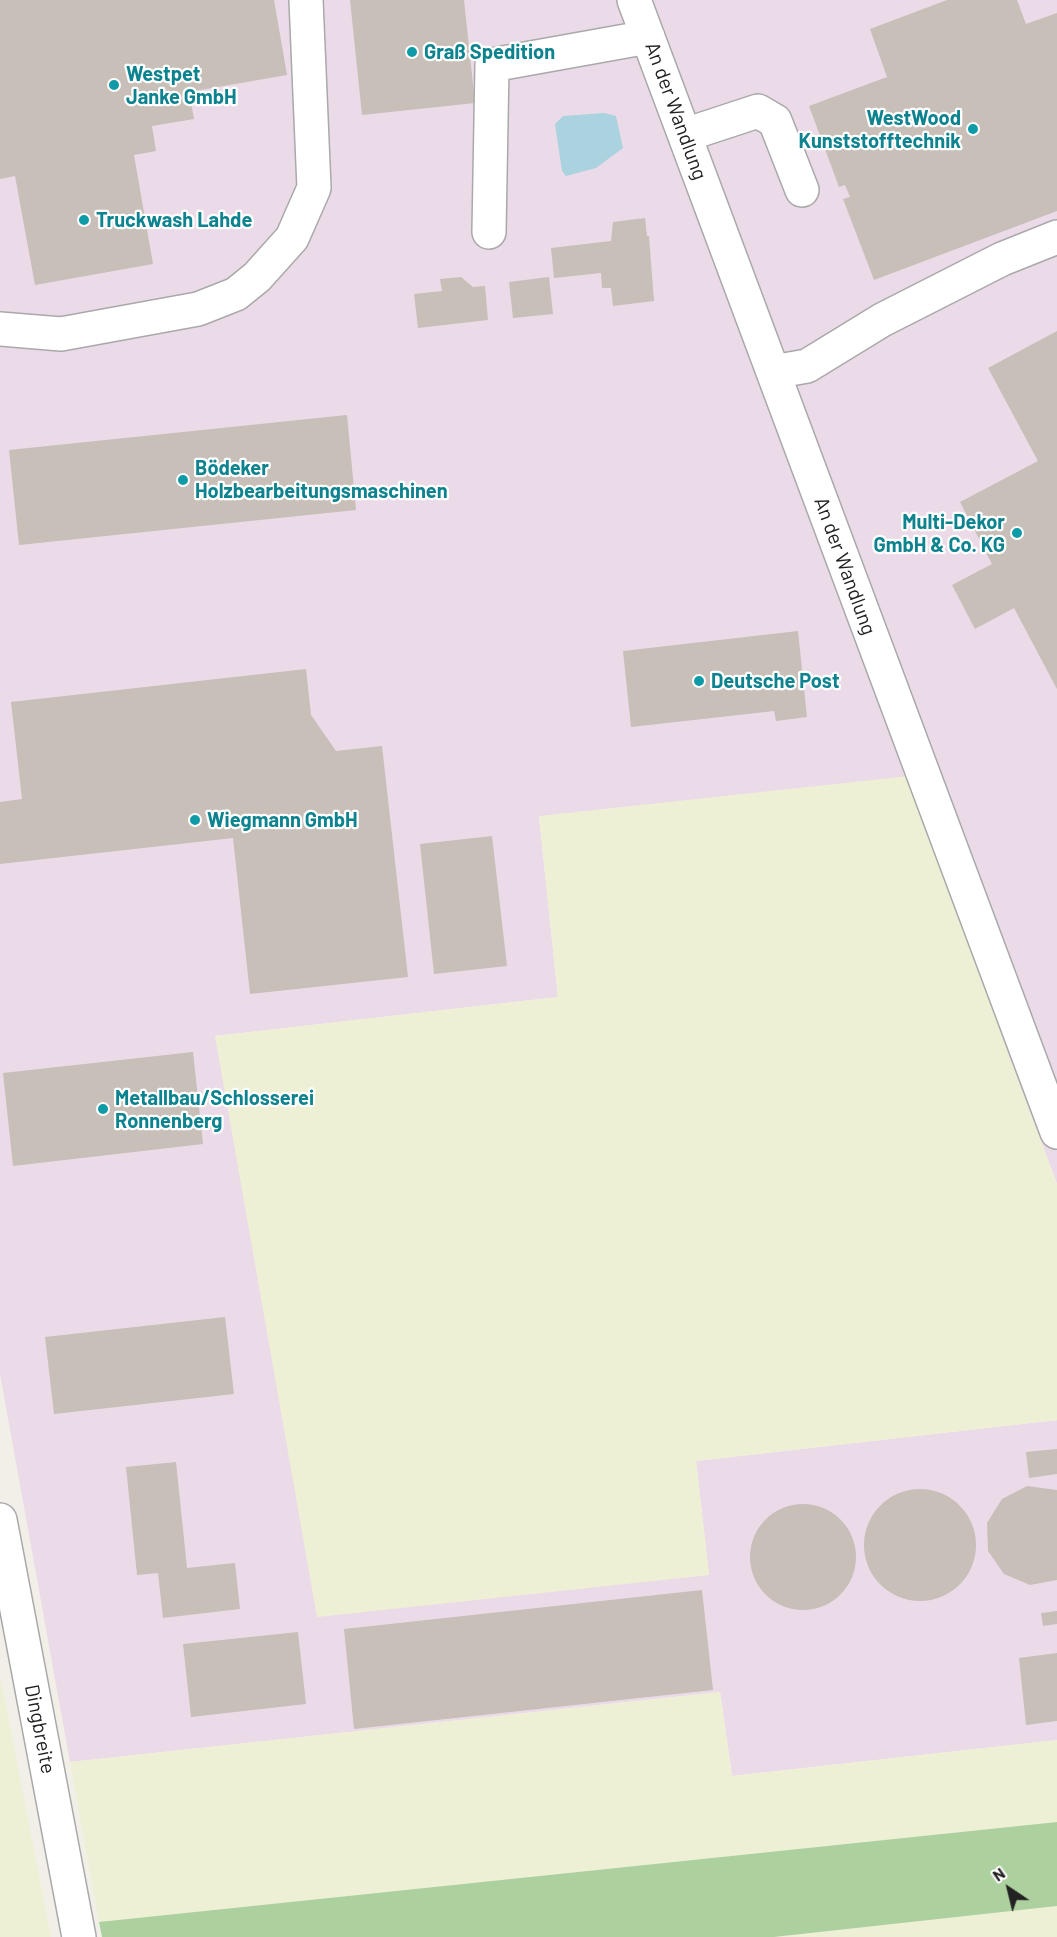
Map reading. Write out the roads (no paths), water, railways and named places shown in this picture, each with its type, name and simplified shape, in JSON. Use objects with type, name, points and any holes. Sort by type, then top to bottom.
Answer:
[{"type":"street","points":[[0,329],[61,334],[198,309],[236,294],[264,269],[292,238],[314,188],[306,0]]},
{"type":"street","name":"An der Wandlung","points":[[634,0],[1057,1132]]},
{"type":"street","points":[[489,232],[492,65],[648,37]]},
{"type":"street","points":[[685,135],[758,111],[775,121],[802,190]]},
{"type":"street","points":[[773,372],[807,366],[892,315],[1002,259],[1057,237]]},
{"type":"street","name":"Dingbreite","points":[[0,1520],[79,1937]]},
{"type":"water","points":[[604,113],[616,116],[623,148],[596,168],[566,176],[562,171],[555,124],[563,116]]},
{"type":"place","name":"Graß Spedition","points":[[412,52]]},
{"type":"place","name":"Westpet Janke GmbH","points":[[114,85]]},
{"type":"place","name":"WestWood Kunststofftechnik","points":[[973,129]]},
{"type":"place","name":"Truckwash Lahde","points":[[84,220]]},
{"type":"place","name":"Bödeker Holzbearbeitungsmaschinen","points":[[183,480]]},
{"type":"place","name":"Multi-Dekor GmbH & Co. KG","points":[[1017,533]]},
{"type":"place","name":"Deutsche Post","points":[[699,681]]},
{"type":"place","name":"Wiegmann GmbH","points":[[195,820]]},
{"type":"place","name":"Metallbau/Schlosserei Ronnenberg","points":[[103,1109]]}]
